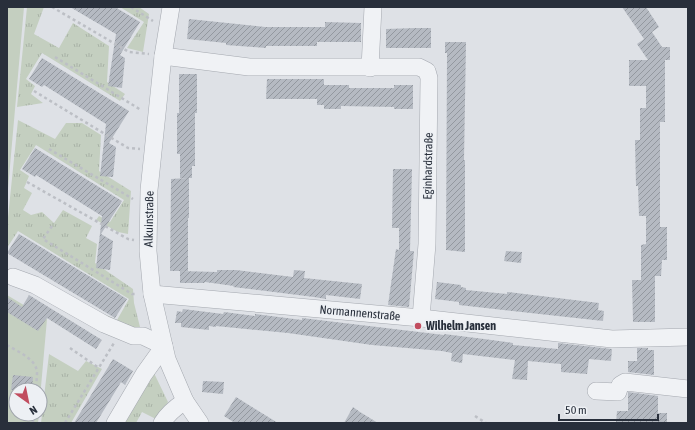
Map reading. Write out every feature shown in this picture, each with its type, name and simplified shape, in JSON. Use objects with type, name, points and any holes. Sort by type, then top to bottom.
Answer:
[{"type":"street","name":"Alkuinstraße","points":[[171,7],[163,56],[149,190],[148,251],[145,294],[164,346],[167,359],[185,401],[200,423]]},
{"type":"street","points":[[370,68],[373,7]]},
{"type":"street","name":"Eginhardstraße","points":[[163,56],[249,67],[419,67],[427,71],[429,78],[427,244],[421,318]]},
{"type":"street","points":[[13,277],[35,285],[104,324],[133,336],[143,336],[164,346],[144,374],[115,423]]},
{"type":"street","name":"Normannenstraße","points":[[145,294],[421,318],[612,339],[688,337]]},
{"type":"street","points":[[596,391],[618,392],[620,385],[625,382],[688,389]]},
{"type":"street","points":[[162,423],[167,415],[185,401]]},
{"type":"path","points":[[52,7],[129,52],[163,56]]},
{"type":"path","points":[[130,7],[153,21]]},
{"type":"path","points":[[55,57],[141,110]]},
{"type":"path","points":[[34,91],[128,148],[153,150]]},
{"type":"path","points":[[49,149],[133,199]]},
{"type":"path","points":[[27,182],[128,240],[148,240]]},
{"type":"path","points":[[52,226],[43,239],[132,294],[145,294]]},
{"type":"path","points":[[65,423],[122,331]]},
{"type":"path","points":[[7,346],[29,359],[35,365],[37,372],[36,382]]},
{"type":"path","points":[[70,348],[99,368]]},
{"type":"path","points":[[475,416],[486,423]]},
{"type":"green space","points":[[7,7],[24,7],[7,200]]},
{"type":"green space","points":[[27,7],[44,7],[34,34],[59,48],[73,23],[109,46],[107,82],[125,94],[120,101],[42,53],[26,79],[35,86],[31,94],[43,103],[17,107]]},
{"type":"green space","points":[[120,7],[139,7],[149,14],[143,52],[127,48],[144,22]]},
{"type":"green space","points":[[18,120],[55,139],[66,123],[82,123],[101,135],[99,171],[131,191],[128,234],[118,232],[96,220],[99,216],[110,222],[124,200],[36,145],[20,170],[29,176],[24,188],[32,193],[23,210],[31,215],[42,212],[54,223],[63,210],[92,226],[86,238],[97,244],[95,263],[133,289],[134,303],[141,331],[101,318],[104,314],[117,320],[129,299],[18,231],[7,248],[7,227]]},
{"type":"green space","points":[[7,295],[47,319],[41,382],[8,382],[8,422],[38,423],[7,423]]},
{"type":"green space","points":[[49,354],[78,371],[86,361],[102,369],[71,423],[41,423],[48,422],[48,382],[46,382]]},
{"type":"green space","points":[[153,371],[168,402],[156,419],[142,412],[136,423],[121,423]]},
{"type":"building","points":[[70,7],[115,7],[140,22],[120,55],[125,58],[122,88],[108,86],[116,34]]},
{"type":"building","points":[[622,7],[646,7],[659,27],[652,32],[662,47],[670,47],[670,60],[665,60],[665,122],[660,122],[660,227],[667,227],[667,260],[662,260],[661,276],[655,276],[655,322],[633,322],[632,280],[641,280],[641,245],[646,244],[646,216],[639,216],[638,186],[636,186],[635,140],[640,140],[640,108],[646,108],[646,86],[629,86],[629,60],[648,60],[637,44],[644,39]]},
{"type":"building","points":[[189,19],[265,27],[325,27],[325,22],[361,23],[361,42],[317,42],[317,46],[266,46],[266,48],[226,45],[226,43],[187,39]]},
{"type":"building","points":[[431,28],[431,48],[386,48],[386,29]]},
{"type":"building","points":[[445,42],[466,42],[464,160],[465,252],[446,250],[447,53],[445,53]]},
{"type":"building","points":[[42,58],[129,111],[109,143],[116,147],[113,177],[100,176],[106,124],[44,85],[42,87],[29,79]]},
{"type":"building","points":[[179,74],[197,74],[195,166],[192,166],[192,178],[189,178],[188,271],[170,271],[171,179],[187,178],[180,178],[180,154],[177,154]]},
{"type":"building","points":[[267,79],[324,79],[324,85],[349,85],[349,88],[394,88],[394,85],[413,85],[413,109],[394,109],[394,107],[341,106],[341,109],[324,109],[324,105],[317,105],[317,99],[266,99]]},
{"type":"building","points":[[35,148],[122,201],[101,234],[113,241],[110,270],[96,268],[102,216],[36,175],[35,177],[22,169]]},
{"type":"building","points":[[393,169],[412,169],[410,251],[414,251],[409,307],[388,305],[396,249],[399,250],[399,228],[392,228]]},
{"type":"building","points":[[19,234],[127,299],[115,318],[7,253]]},
{"type":"building","points":[[506,251],[522,252],[521,263],[504,261]]},
{"type":"building","points":[[217,270],[236,270],[293,277],[294,270],[305,271],[304,278],[362,284],[360,299],[326,295],[326,299],[205,282],[180,283],[180,271],[217,272]]},
{"type":"building","points":[[437,282],[461,285],[461,287],[466,288],[466,290],[507,294],[507,292],[599,303],[598,310],[604,311],[603,321],[459,305],[459,302],[435,299]]},
{"type":"building","points":[[29,295],[102,340],[96,349],[47,318],[38,331],[7,312],[7,297],[22,307]]},
{"type":"building","points":[[183,309],[223,314],[224,312],[255,316],[255,314],[302,320],[302,318],[484,339],[513,343],[513,345],[558,349],[558,343],[612,349],[611,361],[589,359],[587,374],[561,372],[561,364],[528,361],[527,380],[512,379],[515,360],[463,354],[462,363],[451,361],[452,353],[442,351],[372,345],[288,333],[216,326],[209,326],[209,330],[181,327],[181,323],[175,323],[177,311],[182,312]]},
{"type":"building","points":[[637,348],[648,348],[648,350],[654,350],[654,375],[628,372],[628,361],[637,361]]},
{"type":"building","points":[[113,359],[133,371],[125,385],[121,382],[96,423],[74,423]]},
{"type":"building","points":[[13,375],[33,377],[33,382],[12,382]]},
{"type":"building","points":[[203,381],[224,382],[223,394],[202,392]]},
{"type":"building","points":[[628,392],[658,396],[658,413],[667,413],[667,423],[616,423],[617,411],[628,411]]},
{"type":"building","points":[[236,397],[278,423],[235,423],[224,416]]},
{"type":"building","points":[[353,407],[360,412],[378,423],[344,423]]},
{"type":"place","name":"Wilhelm Jansen","points":[[418,326]]}]
